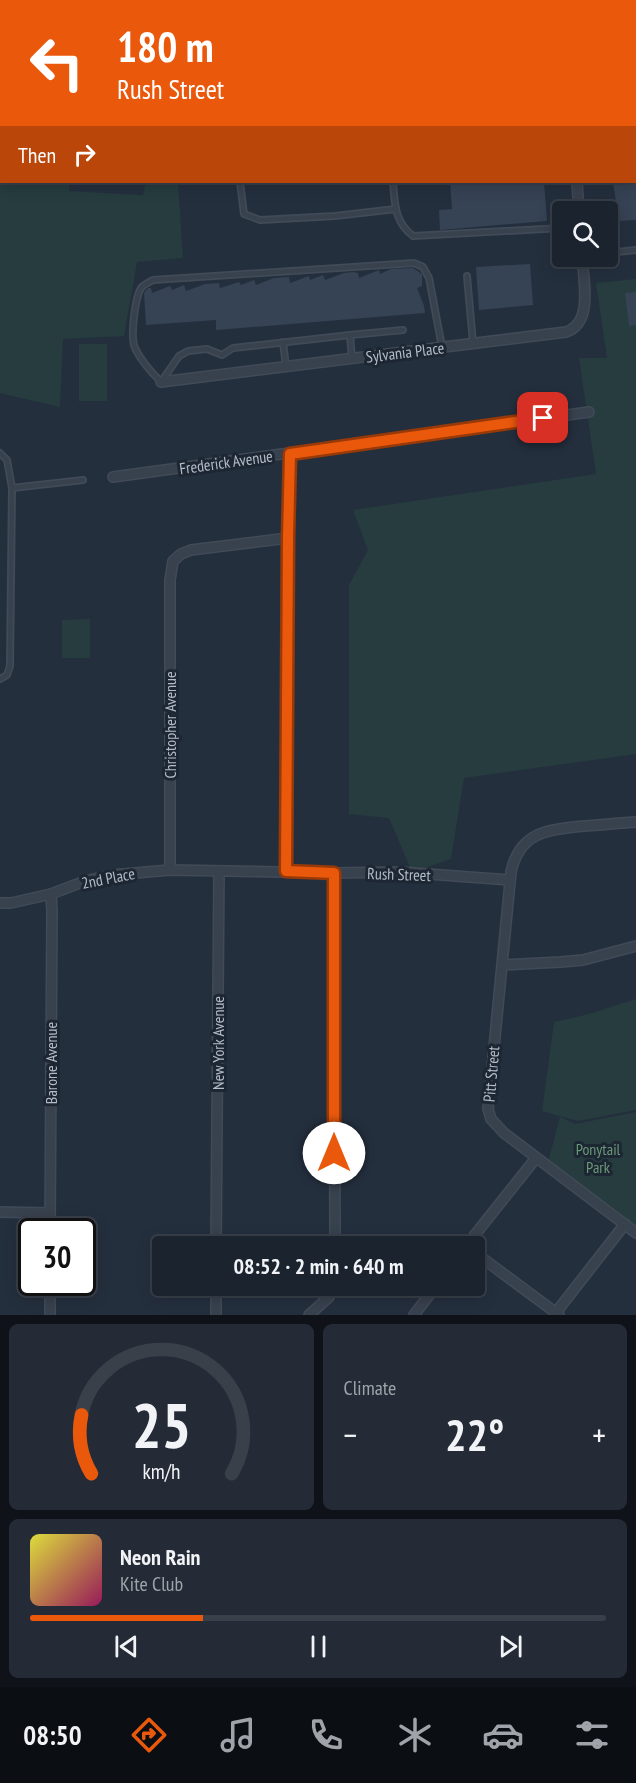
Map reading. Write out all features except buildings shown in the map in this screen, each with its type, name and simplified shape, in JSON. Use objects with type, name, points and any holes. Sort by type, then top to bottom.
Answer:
[{"type":"street","points":[[577,183],[578,201]]},
{"type":"street","name":"Sylvania Place","points":[[161,382],[566,332],[573,329],[579,322],[584,309],[582,267]]},
{"type":"street","name":"Frederick Avenue","points":[[113,477],[589,412]]},
{"type":"street","points":[[286,871],[290,454]]},
{"type":"street","name":"Christopher Avenue","points":[[170,870],[170,580],[173,561],[181,554],[191,550],[288,538]]},
{"type":"street","name":"Pitt Street","points":[[636,822],[555,829],[540,833],[524,845],[513,862],[488,1108],[495,1125],[636,1233]]},
{"type":"street","name":"2nd Place","points":[[0,903],[11,903],[51,894],[85,881],[112,875],[170,870],[219,871]]},
{"type":"street","name":"Rush Street","points":[[219,871],[401,872],[510,880]]},
{"type":"street","name":"New York Avenue","points":[[216,1236],[219,871]]},
{"type":"street","points":[[334,873],[335,1236]]},
{"type":"street","name":"Barone Avenue","points":[[50,1218],[51,894]]},
{"type":"street","points":[[502,964],[583,960],[636,946]]},
{"type":"street","points":[[474,1236],[537,1158]]},
{"type":"street","points":[[0,1212],[50,1213]]},
{"type":"street","points":[[485,1260],[556,1314],[625,1224]]},
{"type":"street","points":[[50,1296],[51,1315]]},
{"type":"street","points":[[216,1296],[216,1315]]},
{"type":"street","points":[[309,1315],[329,1296]]},
{"type":"street","points":[[414,1315],[428,1296]]},
{"type":"lane","points":[[240,183],[244,214],[260,220],[335,216],[396,209]]},
{"type":"lane","points":[[393,183],[396,214],[404,229],[413,236],[552,229]]},
{"type":"lane","points":[[618,252],[636,250]]},
{"type":"lane","points":[[403,330],[233,348],[222,355],[207,349],[188,351],[179,356],[161,382],[144,364],[134,346],[133,332],[140,290],[144,284],[153,280],[414,263],[423,267],[429,278],[442,347]]},
{"type":"lane","points":[[467,276],[473,344]]},
{"type":"lane","points":[[350,335],[352,359]]},
{"type":"lane","points":[[283,342],[286,367]]},
{"type":"lane","points":[[0,453],[7,460],[12,488],[10,666],[7,675],[0,679]]},
{"type":"lane","points":[[12,488],[83,480]]},
{"type":"green space","points":[[0,183],[69,183],[69,191],[143,195],[146,183],[178,183],[183,258],[137,262],[124,336],[63,339],[60,407],[0,393]]},
{"type":"green space","points":[[636,279],[636,754],[464,778],[451,859],[412,872],[389,818],[349,814],[349,585],[368,550],[353,510],[596,474],[579,358],[607,358],[596,283]]},
{"type":"green space","points":[[79,344],[107,344],[107,401],[79,401]]},
{"type":"green space","points":[[90,619],[90,658],[62,658],[62,620]]},
{"type":"green space","points":[[636,999],[636,1110],[578,1121],[542,1111],[554,1022]]},
{"type":"green space","name":"Ponytail Park","points":[[636,1112],[636,1231],[547,1166],[560,1117],[575,1124]]},
{"type":"route","points":[[334,1153],[334,873],[286,871],[290,454],[543,418]]}]
